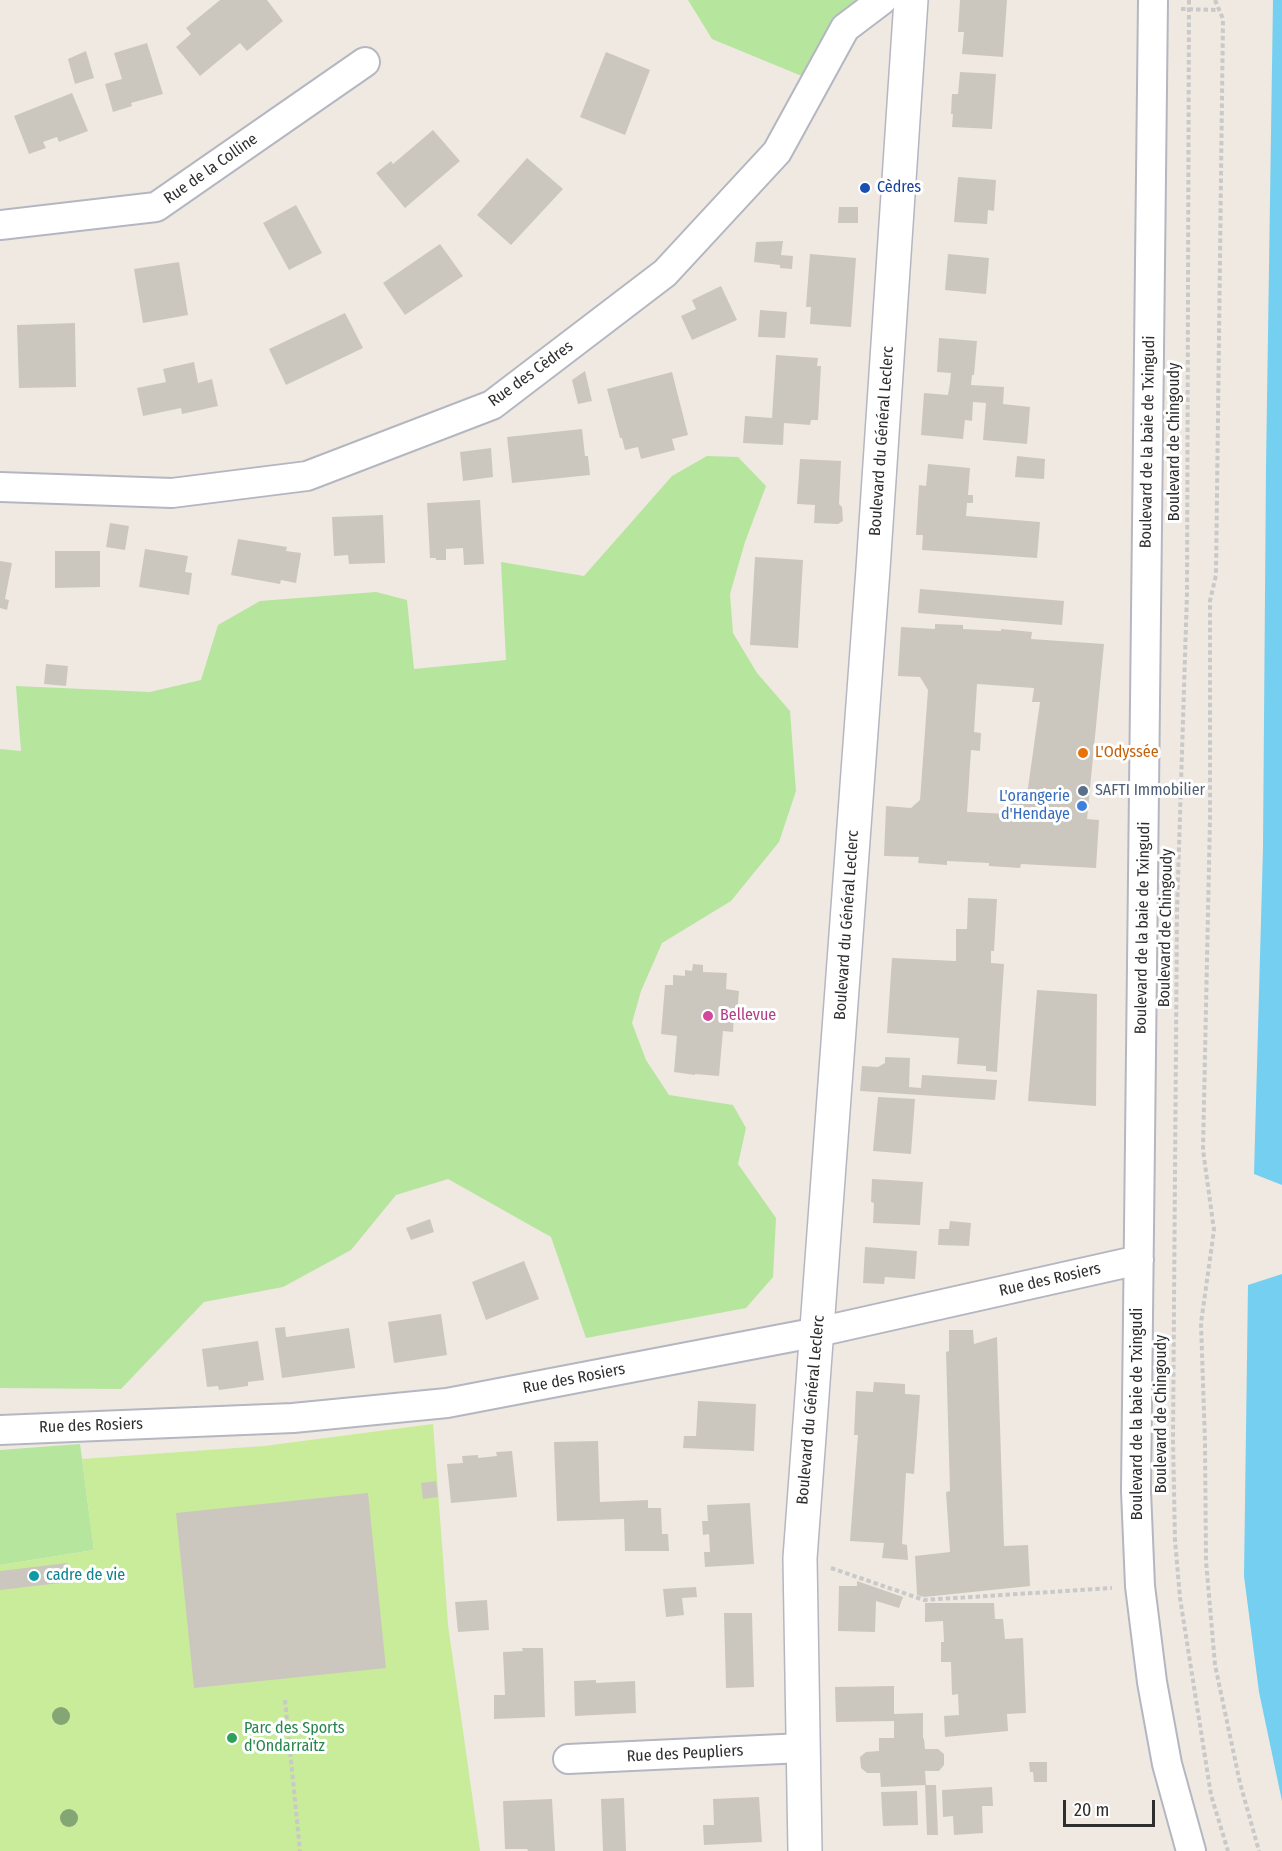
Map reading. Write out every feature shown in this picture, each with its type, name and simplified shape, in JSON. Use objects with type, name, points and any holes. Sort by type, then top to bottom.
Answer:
[{"type":"main road","name":"Boulevard du Général Leclerc","points":[[805,1851],[800,1558],[874,557],[911,0]]},
{"type":"street","name":"Rue des Cèdres","points":[[0,487],[172,492],[307,476],[492,405],[665,273],[777,152],[845,28],[882,0]]},
{"type":"street","name":"Boulevard de la baie de Txingudi","points":[[1153,4],[1136,1491],[1140,1587],[1152,1682],[1167,1764],[1191,1851]]},
{"type":"street","name":"Rue de la Colline","points":[[0,225],[156,207],[365,62]]},
{"type":"street","name":"Rue des Rosiers","points":[[0,1430],[293,1418],[447,1403],[818,1332],[1139,1260]]},
{"type":"street","name":"Rue des Peupliers","points":[[568,1759],[803,1748]]},
{"type":"path","name":"Boulevard de Chingoudy","points":[[1189,0],[1187,581],[1177,922],[1173,1440],[1175,1540],[1184,1629],[1211,1795],[1228,1851]]},
{"type":"path","points":[[1215,0],[1222,19],[1216,575],[1210,601],[1210,818],[1203,1150],[1214,1230],[1201,1323],[1206,1561],[1215,1665],[1240,1783],[1259,1851]]},
{"type":"path","points":[[1153,4],[1219,10]]},
{"type":"path","points":[[800,1558],[924,1600],[1140,1587]]},
{"type":"path","points":[[285,1700],[300,1851]]},
{"type":"green space","points":[[688,0],[869,0],[809,79],[712,39]]},
{"type":"green space","points":[[707,456],[738,457],[766,486],[745,542],[730,594],[733,633],[757,673],[790,711],[796,791],[779,842],[731,901],[662,943],[641,991],[632,1023],[646,1060],[669,1095],[733,1105],[746,1128],[738,1164],[776,1218],[773,1277],[746,1308],[586,1338],[551,1237],[448,1179],[396,1195],[351,1250],[283,1287],[204,1302],[121,1389],[0,1388],[0,749],[21,751],[16,686],[150,692],[201,680],[218,625],[260,601],[376,592],[407,600],[414,669],[506,660],[501,562],[584,576],[672,476]]},
{"type":"green space","name":"Parc des Sports d'Ondarraïtz","points":[[433,1424],[448,1625],[480,1851],[0,1851],[0,1565],[94,1550],[82,1459],[264,1446]]},
{"type":"green space","points":[[80,1444],[94,1550],[0,1565],[0,1450]]},
{"type":"water","points":[[1273,0],[1282,0],[1282,1185],[1254,1174],[1263,848]]},
{"type":"water","points":[[1282,1274],[1282,1801],[1259,1692],[1244,1576],[1248,1285]]},
{"type":"building","points":[[220,0],[267,0],[283,21],[247,51],[240,43],[200,76],[176,47],[191,34],[186,28]]},
{"type":"building","points":[[960,0],[1007,0],[1003,57],[962,54],[964,32],[958,32]]},
{"type":"building","points":[[147,43],[163,94],[131,103],[132,106],[113,112],[105,84],[122,79],[114,53]]},
{"type":"building","points":[[86,51],[94,78],[75,84],[68,59]]},
{"type":"building","points":[[606,52],[650,70],[625,135],[580,117]]},
{"type":"building","points":[[960,72],[996,74],[992,129],[952,127],[952,94],[958,94]]},
{"type":"building","points":[[72,93],[88,131],[59,142],[57,137],[43,142],[46,148],[29,154],[14,116]]},
{"type":"building","points":[[433,130],[460,161],[405,208],[376,173],[391,161],[393,164]]},
{"type":"building","points":[[527,158],[563,189],[511,245],[477,215]]},
{"type":"building","points":[[958,177],[996,180],[994,211],[988,210],[987,224],[954,222]]},
{"type":"building","points":[[296,205],[322,253],[289,270],[263,223]]},
{"type":"building","points":[[839,207],[858,207],[858,223],[838,223]]},
{"type":"building","points":[[783,241],[781,255],[793,256],[792,269],[754,262],[756,242]]},
{"type":"building","points":[[440,244],[463,276],[405,315],[383,283]]},
{"type":"building","points":[[810,254],[856,258],[851,327],[810,324],[811,307],[806,307]]},
{"type":"building","points":[[948,254],[989,258],[986,294],[945,290]]},
{"type":"building","points":[[179,262],[188,315],[143,323],[134,269]]},
{"type":"building","points":[[721,286],[737,320],[692,340],[681,316],[696,309],[692,300]]},
{"type":"building","points":[[760,310],[787,312],[785,338],[758,337]]},
{"type":"building","points":[[345,313],[363,348],[286,385],[269,349]]},
{"type":"building","points":[[75,323],[76,387],[19,388],[17,325]]},
{"type":"building","points":[[939,338],[977,341],[971,385],[1004,387],[1003,404],[1030,407],[1027,444],[983,440],[986,403],[973,402],[972,421],[965,420],[963,439],[921,435],[924,393],[948,395],[951,373],[937,372]]},
{"type":"building","points":[[776,355],[818,358],[817,366],[821,366],[818,420],[811,420],[810,425],[784,423],[783,445],[743,443],[745,416],[772,418]]},
{"type":"building","points":[[194,362],[198,383],[212,379],[218,406],[182,414],[181,408],[143,416],[137,388],[166,382],[163,369]]},
{"type":"building","points":[[585,371],[592,401],[578,404],[572,380]]},
{"type":"building","points":[[672,372],[688,435],[672,439],[675,450],[641,459],[638,447],[625,450],[607,389]]},
{"type":"building","points":[[582,429],[590,475],[512,483],[507,437]]},
{"type":"building","points":[[491,448],[493,477],[463,481],[460,452]]},
{"type":"building","points":[[1017,456],[1045,459],[1044,479],[1015,477]]},
{"type":"building","points":[[800,459],[841,461],[839,504],[842,507],[843,521],[838,524],[814,523],[815,505],[797,504]]},
{"type":"building","points":[[928,464],[970,468],[968,495],[973,495],[973,503],[967,503],[966,516],[1040,522],[1037,558],[922,550],[923,535],[916,535],[919,485],[926,486]]},
{"type":"building","points":[[480,500],[484,564],[464,565],[463,548],[446,549],[446,560],[430,558],[427,503]]},
{"type":"building","points":[[383,515],[385,563],[349,564],[348,555],[334,556],[332,517]]},
{"type":"building","points":[[110,523],[129,526],[125,550],[106,547]]},
{"type":"building","points":[[238,539],[287,547],[286,551],[301,553],[296,583],[281,580],[280,584],[231,575]]},
{"type":"building","points":[[145,549],[188,556],[185,572],[192,573],[189,595],[139,587]]},
{"type":"building","points":[[55,551],[100,551],[100,587],[55,588]]},
{"type":"building","points":[[755,557],[803,560],[798,648],[750,645]]},
{"type":"building","points":[[0,561],[12,563],[5,599],[9,600],[7,610],[0,608]]},
{"type":"building","points":[[920,589],[1064,601],[1062,625],[918,613]]},
{"type":"building","points":[[935,624],[963,625],[963,629],[1032,632],[1031,639],[1104,644],[1087,819],[1099,820],[1096,868],[1021,864],[1020,868],[989,866],[989,863],[947,861],[947,865],[918,863],[919,857],[884,856],[886,806],[911,808],[920,800],[928,690],[920,677],[898,676],[901,627],[935,629]],"holes":[[[977,684],[1034,688],[1032,702],[1040,702],[1027,795],[1011,793],[1010,814],[967,812],[971,750],[980,751],[981,733],[974,732]]]},
{"type":"building","points":[[46,664],[68,666],[66,686],[44,684]]},
{"type":"building","points":[[968,898],[997,899],[994,951],[991,951],[991,963],[1004,964],[997,1072],[986,1071],[986,1066],[957,1064],[959,1038],[887,1033],[892,958],[956,961],[956,929],[967,929]]},
{"type":"building","points":[[693,964],[703,965],[703,972],[727,973],[726,989],[739,991],[733,1032],[723,1031],[719,1076],[674,1072],[677,1036],[661,1034],[665,985],[673,985],[673,975],[685,976],[685,970],[692,971]]},
{"type":"building","points":[[1037,990],[1097,994],[1096,1106],[1028,1101]]},
{"type":"building","points":[[885,1057],[910,1058],[909,1087],[921,1088],[922,1075],[997,1080],[995,1100],[860,1091],[862,1066],[878,1067],[885,1063]]},
{"type":"building","points":[[878,1097],[915,1099],[911,1154],[873,1151]]},
{"type":"building","points":[[872,1179],[923,1182],[920,1225],[873,1223]]},
{"type":"building","points":[[430,1219],[434,1232],[411,1240],[406,1228]]},
{"type":"building","points":[[950,1221],[971,1223],[969,1246],[938,1245],[939,1229],[949,1229]]},
{"type":"building","points":[[865,1247],[917,1251],[915,1279],[885,1277],[884,1284],[863,1283]]},
{"type":"building","points":[[524,1261],[539,1299],[486,1320],[472,1282]]},
{"type":"building","points":[[441,1314],[447,1355],[394,1363],[388,1322]]},
{"type":"building","points":[[285,1327],[286,1337],[349,1328],[355,1368],[282,1378],[275,1328]]},
{"type":"building","points":[[949,1330],[973,1330],[974,1344],[997,1337],[1004,1546],[1028,1545],[1030,1586],[924,1597],[917,1595],[915,1556],[950,1552],[946,1492],[950,1491],[946,1352],[949,1351]]},
{"type":"building","points":[[258,1341],[264,1380],[248,1382],[248,1386],[219,1390],[218,1386],[207,1387],[202,1349]]},
{"type":"building","points":[[874,1382],[905,1384],[905,1394],[920,1395],[914,1474],[906,1473],[902,1544],[907,1545],[908,1560],[882,1558],[884,1543],[850,1541],[858,1435],[854,1435],[856,1391],[873,1392]]},
{"type":"building","points":[[698,1401],[756,1404],[754,1451],[683,1448],[684,1436],[696,1436]]},
{"type":"building","points":[[598,1441],[600,1502],[648,1500],[648,1508],[661,1508],[662,1534],[668,1534],[669,1551],[625,1551],[624,1519],[557,1521],[554,1442]]},
{"type":"building","points":[[512,1451],[517,1497],[451,1503],[447,1464],[463,1463],[462,1456],[478,1455],[478,1458],[497,1456],[496,1452]]},
{"type":"building","points":[[436,1481],[438,1497],[423,1499],[421,1483]]},
{"type":"building","points":[[368,1493],[386,1668],[194,1688],[176,1513]]},
{"type":"building","points":[[750,1503],[754,1564],[705,1567],[704,1552],[710,1552],[709,1534],[703,1535],[702,1521],[708,1521],[707,1505]]},
{"type":"building","name":"cadre de vie","points":[[67,1563],[69,1582],[0,1590],[0,1571]]},
{"type":"building","points":[[857,1581],[903,1597],[899,1608],[876,1601],[875,1632],[838,1631],[839,1586],[857,1586]]},
{"type":"building","points":[[696,1587],[697,1597],[682,1598],[684,1615],[666,1617],[663,1589]]},
{"type":"building","points":[[487,1600],[489,1630],[458,1632],[455,1602]]},
{"type":"building","points":[[925,1603],[994,1603],[995,1619],[1003,1619],[1005,1639],[1023,1638],[1026,1713],[1007,1714],[1008,1731],[945,1737],[944,1716],[959,1715],[958,1694],[952,1695],[951,1662],[941,1662],[941,1642],[944,1642],[943,1621],[925,1622]]},
{"type":"building","points":[[724,1613],[752,1613],[754,1687],[726,1688]]},
{"type":"building","points":[[522,1648],[543,1648],[545,1717],[494,1719],[494,1695],[505,1695],[503,1652],[523,1651]]},
{"type":"building","points":[[596,1680],[596,1683],[635,1681],[636,1713],[575,1716],[574,1681]]},
{"type":"building","points":[[894,1686],[894,1714],[923,1713],[925,1749],[938,1749],[944,1754],[944,1765],[939,1771],[925,1771],[926,1785],[936,1785],[938,1835],[927,1835],[925,1785],[881,1787],[880,1773],[867,1773],[861,1768],[860,1757],[866,1752],[879,1751],[879,1738],[894,1738],[894,1721],[836,1722],[835,1687]]},
{"type":"building","points":[[1029,1762],[1047,1762],[1047,1782],[1034,1782]]},
{"type":"building","points":[[992,1787],[993,1806],[982,1806],[983,1833],[954,1835],[953,1816],[943,1817],[942,1790]]},
{"type":"building","points":[[917,1791],[918,1825],[883,1826],[881,1792]]},
{"type":"building","points":[[759,1797],[762,1842],[704,1845],[703,1825],[714,1825],[713,1799]]},
{"type":"building","points":[[624,1798],[626,1851],[603,1851],[601,1799]]},
{"type":"building","points":[[552,1799],[555,1851],[505,1849],[503,1801]]},
{"type":"place","name":"Cèdres","points":[[865,188]]},
{"type":"place","name":"L'Odyssée","points":[[1083,753]]},
{"type":"place","name":"SAFTI Immobilier","points":[[1083,791]]},
{"type":"place","name":"L'orangerie d'Hendaye","points":[[1082,806]]},
{"type":"place","name":"Bellevue","points":[[708,1016]]},
{"type":"place","name":"cadre de vie","points":[[34,1576]]},
{"type":"place","name":"Parc des Sports d'Ondarraïtz","points":[[232,1738]]}]
